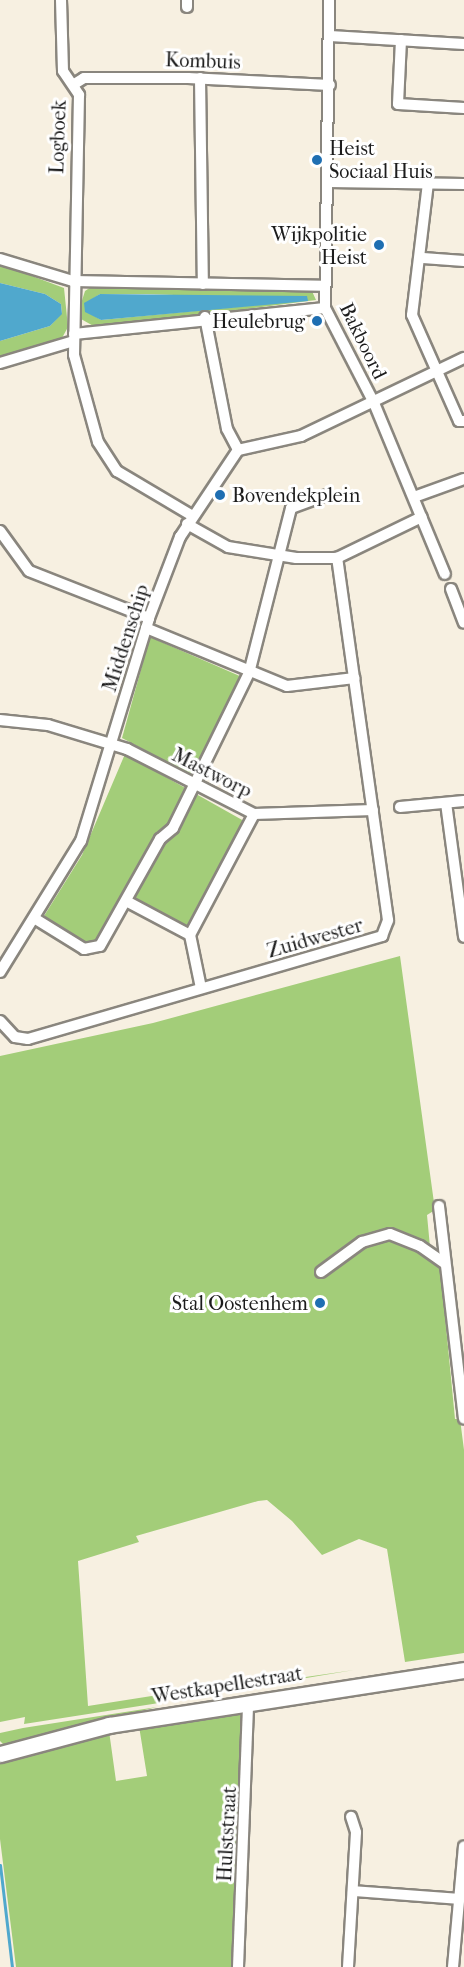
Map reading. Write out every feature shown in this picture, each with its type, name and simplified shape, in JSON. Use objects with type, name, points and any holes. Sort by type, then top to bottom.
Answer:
[{"type":"street","name":"Logboek","points":[[61,0],[63,71],[76,83],[74,338],[98,442],[131,483],[189,519],[228,547],[282,556],[337,558]]},
{"type":"street","name":"Bakboord","points":[[329,0],[328,182],[323,286],[325,308],[374,403],[445,574]]},
{"type":"street","points":[[330,36],[464,44]]},
{"type":"street","points":[[401,40],[398,104],[464,108]]},
{"type":"street","name":"Kombuis","points":[[76,83],[84,78],[200,78],[330,85]]},
{"type":"street","points":[[200,78],[203,284]]},
{"type":"street","points":[[328,182],[464,184]]},
{"type":"street","points":[[428,183],[423,258],[412,315],[459,421],[464,421]]},
{"type":"street","points":[[423,258],[464,261]]},
{"type":"street","points":[[0,259],[73,281],[323,286]]},
{"type":"street","points":[[0,363],[74,338],[205,317],[325,308]]},
{"type":"street","points":[[205,317],[227,429],[238,450],[301,436],[464,358]]},
{"type":"street","name":"Middenschip","points":[[0,972],[81,841],[148,623],[189,519],[238,450]]},
{"type":"street","points":[[414,497],[464,479]]},
{"type":"street","points":[[34,918],[84,949],[100,946],[195,785],[249,673],[282,556],[291,508],[326,495]]},
{"type":"street","points":[[337,558],[422,517]]},
{"type":"street","points":[[0,531],[29,571],[148,623],[249,673],[297,686],[355,678]]},
{"type":"street","name":"Zuidwester","points":[[0,1021],[15,1038],[28,1039],[382,936],[388,920],[337,558]]},
{"type":"street","points":[[451,589],[464,623]]},
{"type":"street","name":"Mastworp","points":[[0,720],[48,725],[111,744],[254,814],[373,810]]},
{"type":"street","points":[[400,807],[464,801]]},
{"type":"street","points":[[446,803],[464,937]]},
{"type":"street","points":[[201,988],[190,935],[254,814]]},
{"type":"street","points":[[128,902],[190,935]]},
{"type":"street","points":[[439,1206],[464,1419]]},
{"type":"street","points":[[321,1272],[362,1242],[390,1234],[420,1246],[444,1263]]},
{"type":"street","name":"Westkapellestraat","points":[[0,1754],[78,1731],[464,1670]]},
{"type":"street","name":"Hulststraat","points":[[238,1967],[248,1704]]},
{"type":"street","points":[[348,1967],[352,1892],[351,1817]]},
{"type":"street","points":[[453,1967],[464,1847]]},
{"type":"street","points":[[352,1892],[459,1899]]},
{"type":"green space","points":[[0,264],[64,288],[68,327],[62,338],[0,358],[0,341],[50,326],[62,313],[61,304],[45,294],[0,283]]},
{"type":"green space","points":[[94,285],[311,289],[316,300],[97,328],[81,319],[79,310],[85,291]],"holes":[[[100,294],[308,300],[101,320],[88,312],[88,302]]]},
{"type":"green space","points":[[150,637],[242,677],[193,776],[122,738]]},
{"type":"green space","points":[[125,754],[244,821],[188,927],[126,894],[96,941],[86,943],[44,916],[82,855]]},
{"type":"green space","points":[[400,956],[435,1210],[427,1215],[430,1247],[439,1254],[455,1419],[460,1419],[464,1450],[464,1653],[405,1662],[387,1549],[359,1539],[322,1555],[292,1521],[267,1500],[258,1501],[136,1536],[139,1542],[78,1561],[88,1706],[158,1695],[159,1703],[24,1724],[25,1717],[0,1722],[0,1056],[153,1023]]},
{"type":"green space","points":[[354,1670],[174,1700],[173,1693],[221,1681],[224,1689]]},
{"type":"green space","points":[[157,1707],[4,1745],[0,1741],[0,1733],[23,1728]]},
{"type":"green space","points":[[237,1710],[243,1714],[233,1967],[16,1967],[0,1839],[0,1760],[109,1731],[116,1781],[147,1776],[139,1726]]},
{"type":"water","points":[[0,283],[45,294],[61,304],[62,314],[50,326],[0,341]]},
{"type":"water","points":[[100,294],[307,296],[308,301],[101,320],[85,312],[84,303]]},
{"type":"waterway","points":[[0,1865],[12,1967]]},
{"type":"place","name":"Heist Sociaal Huis","points":[[317,160]]},
{"type":"place","name":"Wijkpolitie Heist","points":[[379,245]]},
{"type":"place","name":"Heulebrug","points":[[317,321]]},
{"type":"place","name":"Bovendekplein","points":[[220,495]]},
{"type":"place","name":"Stal Oostenhem","points":[[320,1303]]}]
